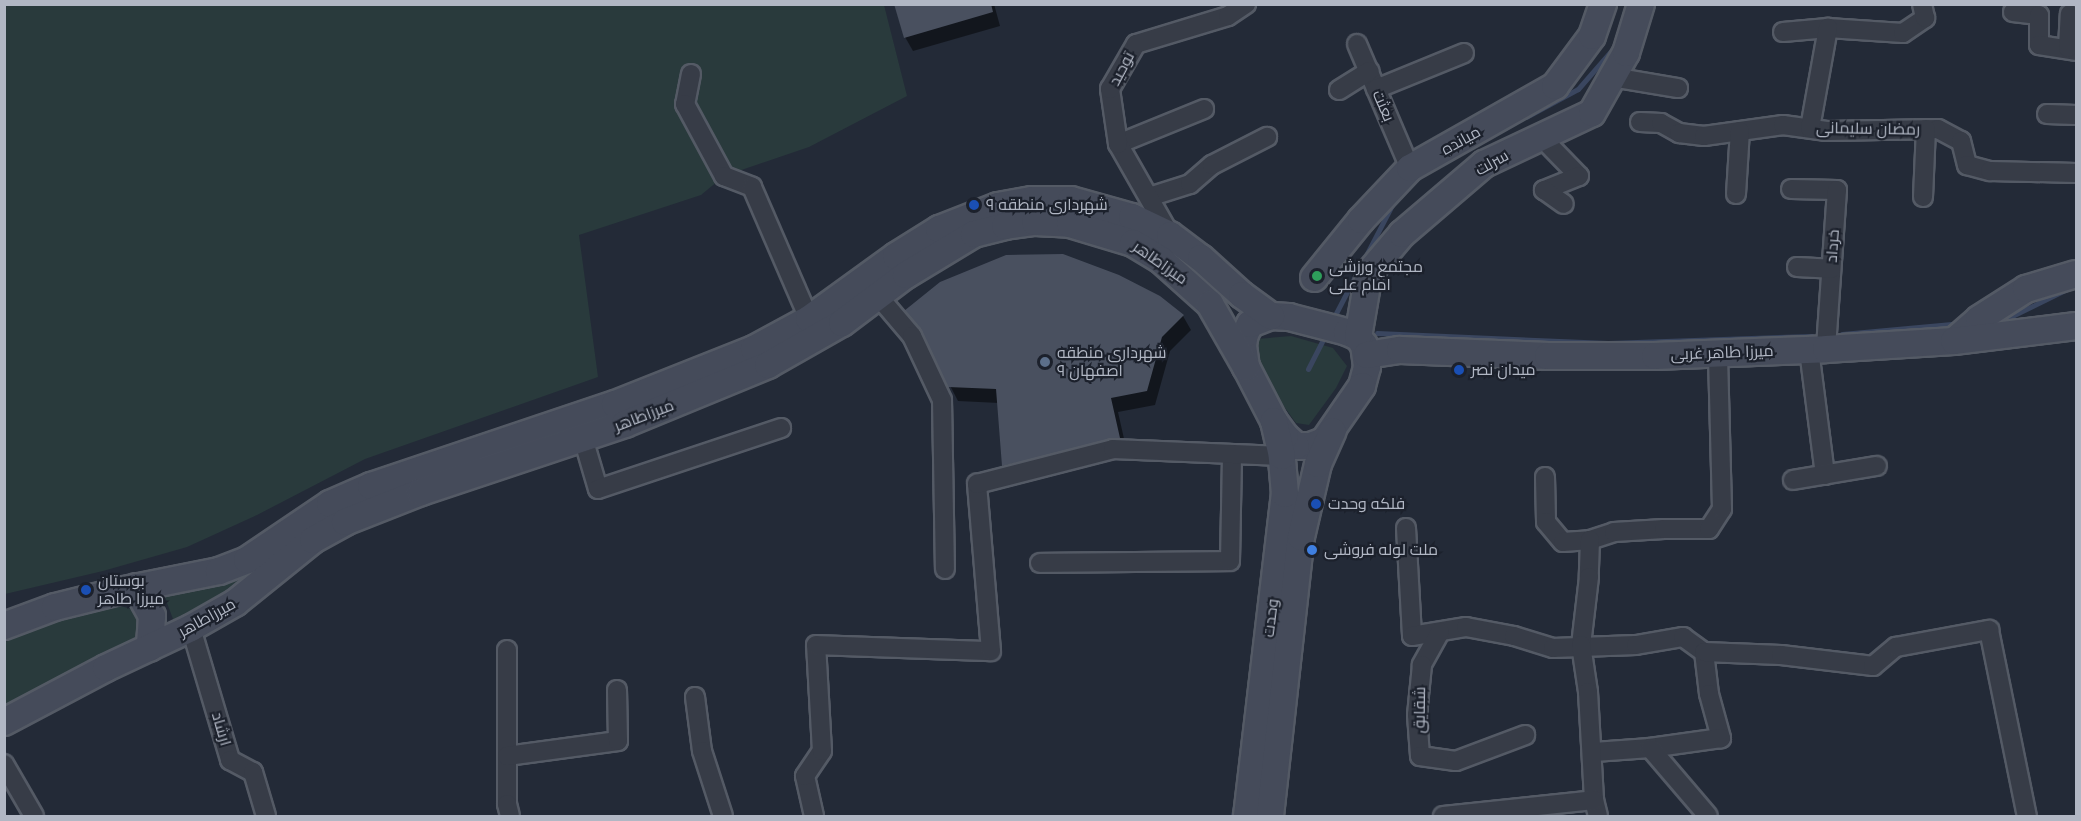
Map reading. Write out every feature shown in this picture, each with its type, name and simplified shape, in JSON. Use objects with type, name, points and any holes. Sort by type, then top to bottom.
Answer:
[{"type":"main road","name":"میانده","points":[[1314,278],[1356,265],[1361,220],[1414,172],[1555,86],[1592,36],[1603,4]]},
{"type":"main road","name":"سرلت","points":[[1356,265],[1402,234],[1484,164],[1592,113],[1626,53],[1641,4]]},
{"type":"main road","points":[[1414,172],[1442,198]]},
{"type":"main road","name":"میرزاطاهر","points":[[4,626],[56,607],[228,567],[269,546],[330,504],[371,486],[615,404],[754,350],[809,319],[896,256],[939,229],[998,206],[1032,200],[1071,200],[1132,216],[1170,235],[1201,258],[1242,296],[1271,316]]},
{"type":"main road","name":"میرزاطاهر","points":[[4,722],[191,628],[235,603],[313,540],[345,522],[421,492],[583,438],[722,386],[768,365],[842,323],[946,248],[974,234],[1005,226],[1035,222],[1070,224],[1133,243],[1188,281],[1210,304],[1246,367]]},
{"type":"main road","points":[[1356,265],[1363,346],[1362,386],[1324,441],[1310,446],[1296,446],[1274,421],[1246,367],[1243,345],[1245,333],[1250,324],[1271,316],[1289,316],[1363,346]]},
{"type":"main road","points":[[1954,341],[1979,319],[2026,289],[2076,274]]},
{"type":"main road","name":"میرزا طاهر غربی","points":[[1363,346],[1400,350],[1548,356],[1718,353],[1817,350],[1954,341],[2076,326]]},
{"type":"main road","name":"وحدت","points":[[1247,816],[1285,494],[1282,456],[1274,421]]},
{"type":"main road","name":"وحدت","points":[[1270,816],[1301,537],[1318,464],[1334,429]]},
{"type":"main road","points":[[136,587],[152,616],[150,648]]},
{"type":"street","name":"توحید","points":[[1170,235],[1118,144],[1110,89],[1136,44],[1228,16],[1246,4]]},
{"type":"street","points":[[1783,32],[1828,28],[1903,33],[1924,18],[1922,4]]},
{"type":"street","points":[[2013,12],[2039,15],[2039,45],[2072,50],[2070,14]]},
{"type":"street","points":[[1810,128],[1828,28]]},
{"type":"street","name":"بعثت","points":[[1357,44],[1414,172]]},
{"type":"street","points":[[1376,89],[1464,53]]},
{"type":"street","points":[[1339,90],[1369,71]]},
{"type":"street","points":[[691,74],[685,104],[724,176],[752,187],[809,319]]},
{"type":"street","points":[[1612,77],[1678,88]]},
{"type":"street","points":[[1118,144],[1204,109]]},
{"type":"street","points":[[2047,114],[2076,115]]},
{"type":"street","name":"رمضان سلیمانی","points":[[1640,122],[1661,123],[1679,133],[1704,136],[1783,125],[1827,131],[1938,129],[1961,141],[1967,165],[1990,171],[2076,173]]},
{"type":"street","points":[[1923,197],[1926,129]]},
{"type":"street","points":[[1736,194],[1740,131]]},
{"type":"street","points":[[1149,197],[1190,184],[1212,165],[1267,137]]},
{"type":"street","points":[[1542,138],[1579,176],[1544,190],[1564,204]]},
{"type":"street","name":"خرداد","points":[[1791,189],[1837,190],[1831,269],[1817,350],[1825,475]]},
{"type":"street","points":[[1797,267],[1831,269]]},
{"type":"street","points":[[878,296],[912,336],[942,400],[945,569]]},
{"type":"street","points":[[1545,477],[1546,522],[1563,542],[1590,540],[1614,532],[1664,528],[1709,529],[1722,509],[1718,353]]},
{"type":"street","points":[[583,438],[598,489],[781,428]]},
{"type":"street","points":[[814,816],[805,776],[822,751],[816,645],[991,651],[977,484],[1113,449],[1282,456]]},
{"type":"street","points":[[1040,563],[1230,561],[1232,454]]},
{"type":"street","points":[[1793,480],[1877,466]]},
{"type":"street","points":[[1406,528],[1412,636],[1466,627],[1514,636],[1553,648],[1581,645],[1636,645],[1683,637],[1704,652],[1781,655],[1873,666],[1896,647],[1989,630],[2027,816]]},
{"type":"street","points":[[1443,816],[1596,808],[1594,752],[1581,645],[1589,577],[1590,540]]},
{"type":"street","name":"ارشاد","points":[[191,628],[230,760],[254,772],[266,816]]},
{"type":"street","name":"شقایق","points":[[1440,632],[1422,665],[1417,715],[1420,756],[1456,761],[1525,735]]},
{"type":"street","points":[[507,650],[507,804],[510,816]]},
{"type":"street","points":[[1594,752],[1650,748],[1721,738],[1709,694],[1704,652]]},
{"type":"street","points":[[507,756],[618,741],[616,690]]},
{"type":"street","points":[[695,697],[702,751],[723,816]]},
{"type":"street","points":[[1650,748],[1708,816]]},
{"type":"street","points":[[4,764],[34,816]]},
{"type":"shaded area","points":[[4,5],[884,5],[907,96],[809,147],[724,176],[701,195],[579,235],[598,377],[365,459],[257,515],[187,547],[103,571],[5,594]]},
{"type":"shaded area","points":[[1291,336],[1333,348],[1347,366],[1336,388],[1309,425],[1296,423],[1280,401],[1261,365],[1257,339]]},
{"type":"shaded area","points":[[275,556],[203,611],[176,627],[164,595],[193,589]]},
{"type":"shaded area","points":[[121,606],[137,611],[138,639],[5,706],[5,642],[49,624]]},
{"type":"building","points":[[894,4],[991,4],[993,12],[904,38]]},
{"type":"building","name":"شهرداری منطقه ۹ اصفهان","points":[[1063,254],[1119,275],[1160,296],[1184,315],[1162,337],[1147,391],[1111,398],[1120,438],[1002,466],[996,389],[948,387],[920,331],[904,311],[940,282],[1006,255]]},
{"type":"waterway","points":[[1526,117],[1578,89],[1618,43]]},
{"type":"waterway","points":[[1334,317],[1393,203]]},
{"type":"waterway","points":[[2000,319],[2006,319],[2067,289]]},
{"type":"waterway","points":[[1842,334],[1952,324]]},
{"type":"waterway","points":[[1377,333],[1608,343],[1812,336]]},
{"type":"waterway","points":[[1308,369],[1326,334]]},
{"type":"waterway","points":[[1233,816],[1235,806]]},
{"type":"place","name":"شهرداری منطقه ۹","points":[[974,205]]},
{"type":"place","name":"مجتمع ورزشی امام علی","points":[[1317,276]]},
{"type":"place","name":"شهرداری منطقه ۹ اصفهان","points":[[1045,362]]},
{"type":"place","name":"میدان نصر","points":[[1459,370]]},
{"type":"place","name":"فلکه وحدت","points":[[1316,504]]},
{"type":"place","name":"ملت لوله فروشی","points":[[1312,550]]},
{"type":"place","name":"بوستان میرزا طاهر","points":[[86,590]]}]
